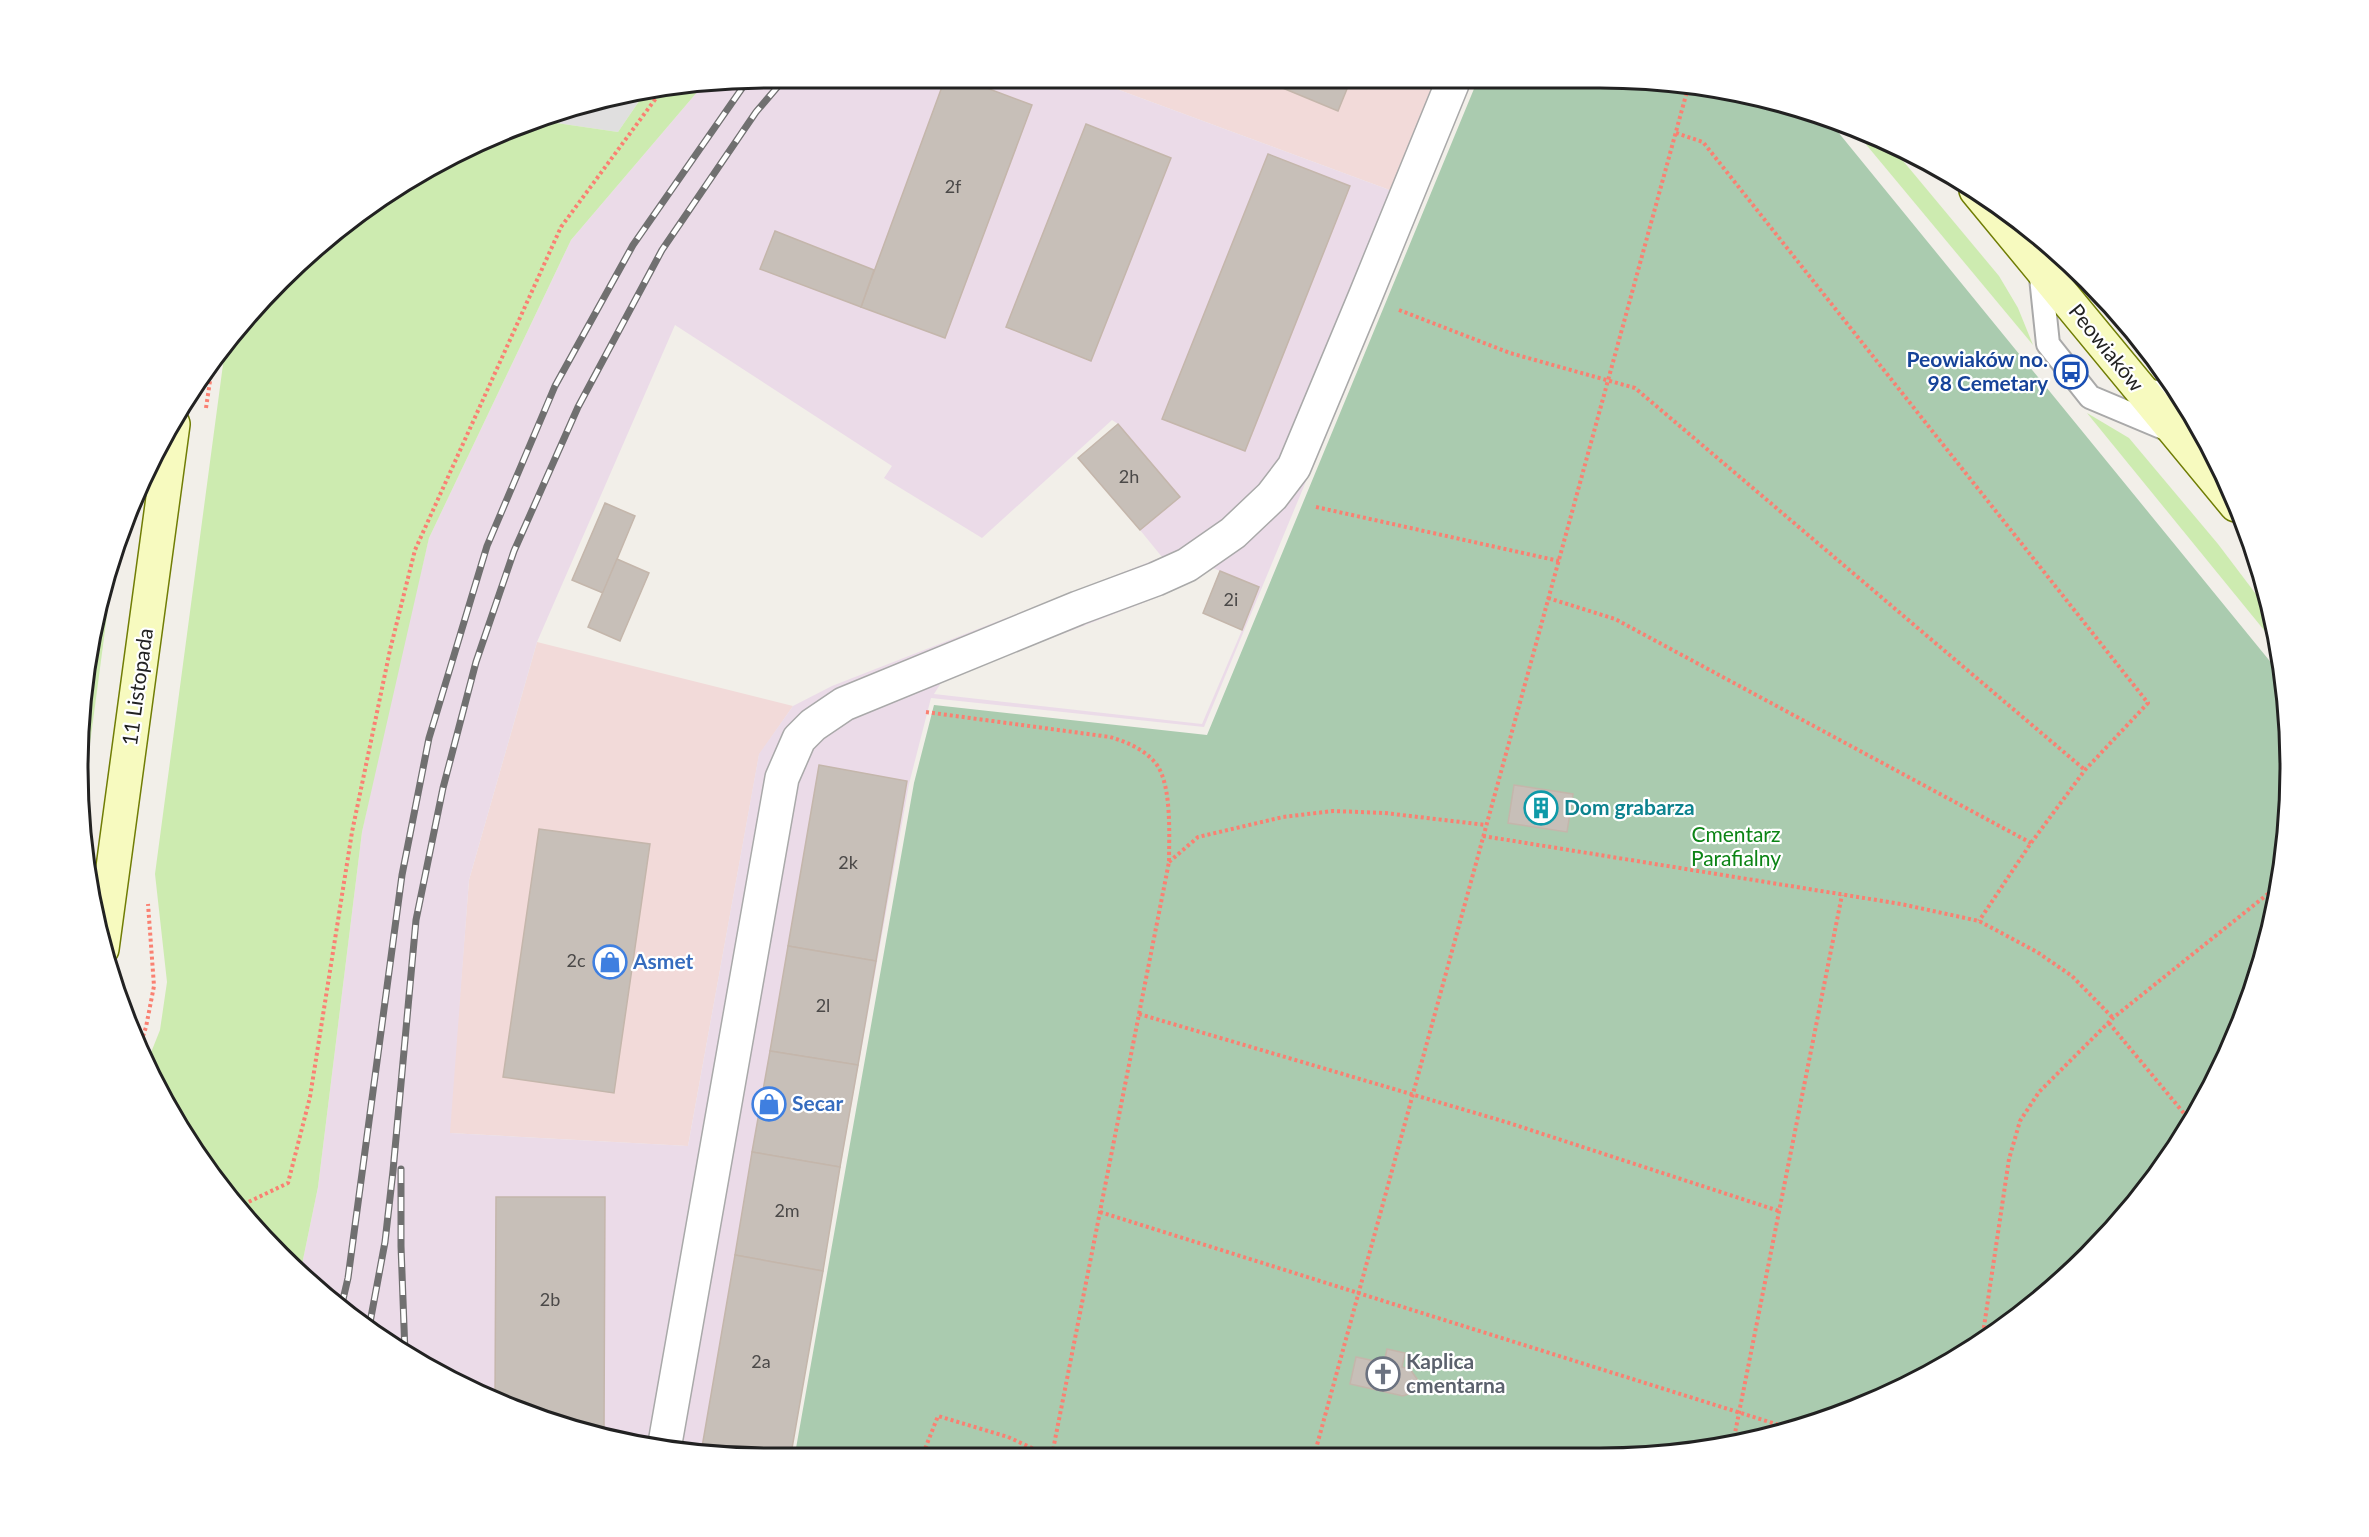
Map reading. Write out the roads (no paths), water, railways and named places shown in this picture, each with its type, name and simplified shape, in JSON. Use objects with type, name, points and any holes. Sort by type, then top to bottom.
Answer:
[{"type":"street","points":[[666,1440],[782,778],[799,739],[813,725],[844,704],[908,676],[1187,565],[1233,532],[1272,496],[1294,467],[1450,88]]},
{"type":"street","name":"Peowiaków","points":[[1999,218],[2217,483]]},
{"type":"street","name":"11 Listopada","points":[[106,919],[170,447]]},
{"type":"lane","points":[[2040,268],[2048,344],[2090,397],[2176,433]]},
{"type":"lane","points":[[2137,386],[2169,396]]},
{"type":"railway","points":[[371,1319],[385,1242],[416,920],[443,788],[476,662],[514,551],[578,407],[662,250],[756,112],[777,88]]},
{"type":"railway","points":[[343,1299],[348,1278],[402,875],[429,738],[487,546],[555,386],[633,245],[741,89]]},
{"type":"railway","points":[[401,1169],[405,1342]]},
{"type":"place","name":"Peowiaków no. 98 Cemetary","points":[[2071,372]]},
{"type":"place","name":"Dom grabarza","points":[[1541,808]]},
{"type":"place","name":"Asmet","points":[[610,962]]},
{"type":"place","name":"Secar","points":[[769,1104]]},
{"type":"place","name":"Kaplica cmentarna","points":[[1383,1374]]},
{"type":"park label","name":"Cmentarz Parafialny","points":[[1736,847]]}]
